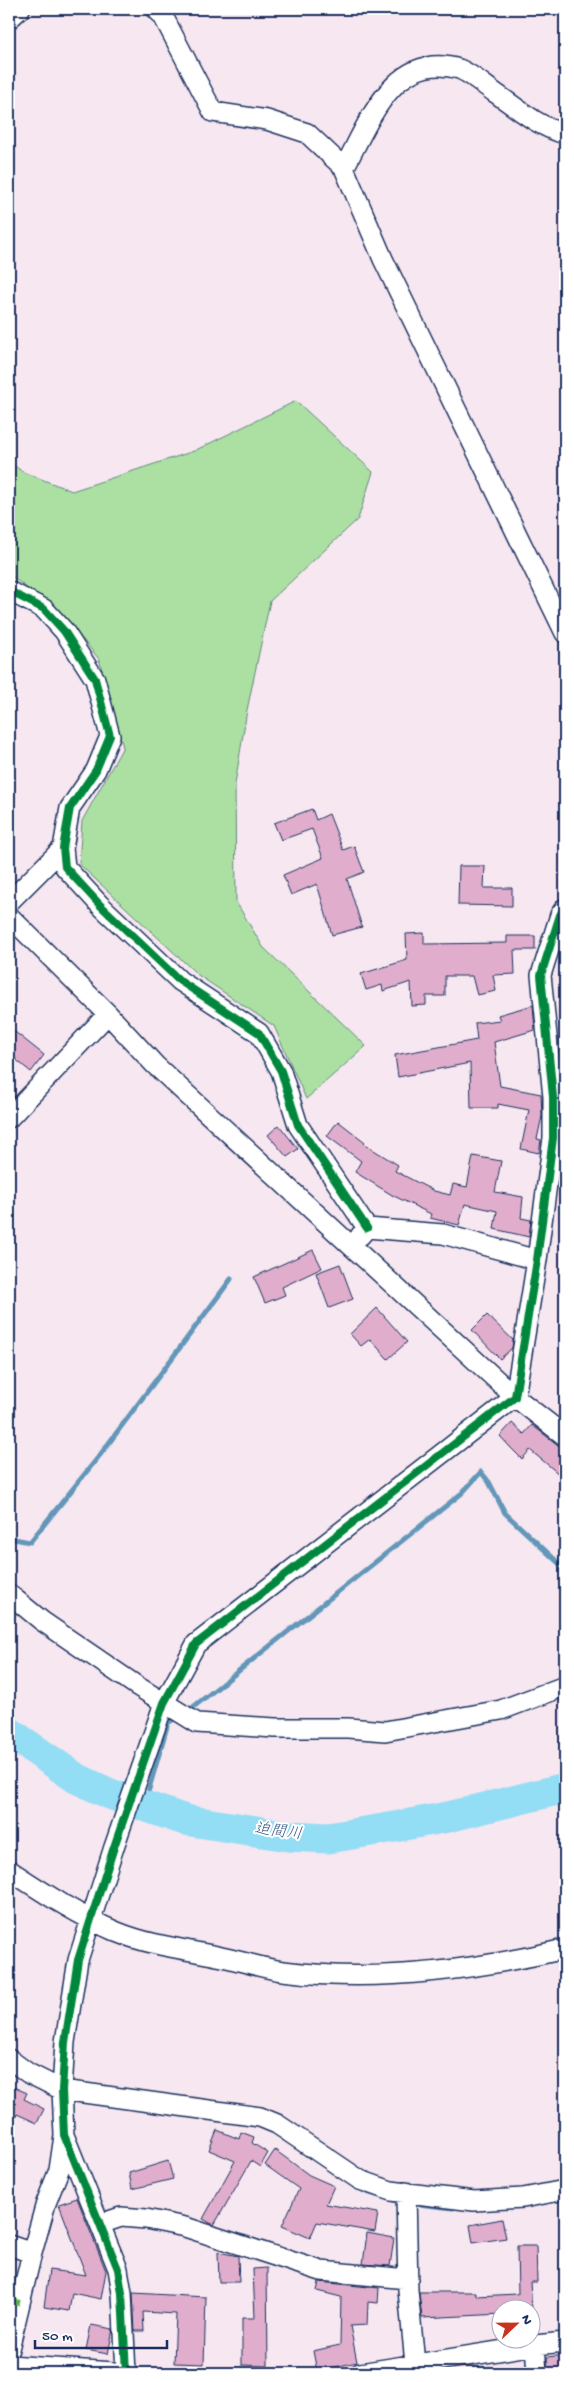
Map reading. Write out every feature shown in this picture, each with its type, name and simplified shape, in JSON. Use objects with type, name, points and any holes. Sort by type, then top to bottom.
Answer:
[{"type":"street","points":[[9,20],[20,9]]},
{"type":"street","points":[[156,9],[163,16],[213,112],[267,120],[306,133],[344,168],[388,268],[565,633]]},
{"type":"street","points":[[344,168],[382,98],[407,73],[427,66],[460,69],[494,91],[530,119],[565,134]]},
{"type":"street","points":[[9,591],[44,609],[64,631],[95,679],[110,736],[96,770],[70,808],[63,848],[65,867],[100,905],[180,981],[259,1033],[281,1071],[298,1125],[367,1228]]},
{"type":"street","points":[[9,902],[63,848]]},
{"type":"street","points":[[9,2350],[46,2203],[60,2170],[64,2135],[62,2090],[72,1989],[114,1846],[164,1703],[196,1644],[515,1397],[559,1140],[541,975],[560,915],[565,908]]},
{"type":"street","points":[[9,916],[108,1014],[155,1065],[515,1397],[565,1436]]},
{"type":"street","points":[[9,1118],[108,1014]]},
{"type":"street","points":[[350,1246],[367,1228]]},
{"type":"street","points":[[367,1228],[443,1234],[537,1260]]},
{"type":"street","points":[[9,1594],[42,1621],[197,1723],[275,1728],[348,1728],[385,1731],[501,1710],[565,1686]]},
{"type":"street","points":[[9,1870],[66,1907],[117,1932],[160,1946],[218,1956],[282,1971],[331,1974],[406,1974],[532,1957],[565,1949]]},
{"type":"street","points":[[9,2059],[28,2073],[62,2090],[260,2117],[277,2124],[360,2180],[391,2191],[474,2201],[523,2198],[565,2190]]},
{"type":"street","points":[[9,2365],[128,2373],[120,2280],[100,2224],[64,2135]]},
{"type":"street","points":[[406,2192],[408,2279],[415,2364]]},
{"type":"street","points":[[100,2224],[121,2217],[146,2219],[184,2227],[321,2272],[408,2279]]},
{"type":"street","points":[[9,2245],[32,2253]]},
{"type":"street","points":[[542,2344],[565,2342]]},
{"type":"street","points":[[360,2373],[503,2350]]},
{"type":"street","points":[[535,2350],[537,2373]]},
{"type":"green space","points":[[296,401],[373,472],[358,519],[270,601],[247,710],[235,784],[236,902],[263,947],[366,1046],[306,1099],[274,1026],[198,975],[79,864],[82,821],[123,747],[99,659],[64,617],[9,574],[9,462],[23,472],[72,491],[194,451]]},
{"type":"building","points":[[312,809],[316,820],[329,814],[343,850],[354,846],[364,872],[347,879],[362,927],[332,935],[317,884],[291,895],[283,875],[323,858],[312,829],[281,840],[274,823]]},
{"type":"building","points":[[459,866],[485,866],[484,888],[512,888],[512,906],[458,905]]},
{"type":"building","points":[[424,933],[424,944],[507,943],[507,936],[535,936],[535,950],[514,950],[515,974],[493,975],[496,991],[477,995],[472,976],[445,976],[445,996],[426,996],[426,1005],[412,1006],[411,982],[383,991],[382,985],[366,990],[361,974],[407,960],[406,934]]},
{"type":"building","points":[[533,1005],[535,1030],[494,1042],[500,1086],[541,1094],[542,1116],[537,1139],[541,1140],[539,1153],[521,1149],[529,1110],[498,1104],[498,1108],[471,1108],[470,1063],[398,1077],[395,1055],[477,1040],[475,1023],[500,1020],[498,1015]]},
{"type":"building","points":[[15,1032],[44,1055],[31,1072],[9,1054],[9,1040]]},
{"type":"building","points":[[338,1121],[365,1142],[364,1144],[398,1165],[395,1171],[434,1191],[450,1195],[453,1184],[467,1187],[473,1156],[501,1161],[495,1192],[523,1197],[521,1218],[531,1220],[529,1237],[494,1229],[497,1211],[465,1204],[459,1225],[430,1218],[431,1214],[392,1195],[355,1172],[361,1161],[327,1136]]},
{"type":"building","points":[[279,1125],[298,1149],[287,1157],[268,1135]]},
{"type":"building","points":[[313,1250],[322,1268],[282,1287],[285,1295],[265,1303],[254,1277]]},
{"type":"building","points":[[340,1264],[353,1299],[329,1308],[316,1273]]},
{"type":"building","points":[[377,1308],[407,1342],[388,1359],[370,1339],[361,1346],[350,1334]]},
{"type":"building","points":[[487,1315],[513,1340],[512,1348],[500,1359],[472,1330]]},
{"type":"building","points":[[512,1423],[524,1434],[532,1425],[558,1445],[565,1447],[565,1479],[530,1450],[522,1459],[511,1448],[500,1436]]},
{"type":"building","points":[[9,2085],[27,2093],[24,2099],[44,2109],[37,2123],[17,2114],[9,2132]]},
{"type":"building","points":[[217,2130],[239,2139],[241,2132],[254,2137],[252,2143],[268,2153],[260,2167],[251,2161],[214,2225],[203,2219],[235,2161],[209,2150]]},
{"type":"building","points":[[275,2150],[309,2175],[334,2186],[326,2204],[378,2213],[375,2232],[317,2222],[310,2238],[282,2226],[299,2189],[265,2165]]},
{"type":"building","points":[[168,2161],[173,2179],[132,2189],[129,2173]]},
{"type":"building","points":[[77,2198],[106,2271],[101,2299],[72,2293],[69,2311],[44,2307],[49,2270],[86,2275],[59,2204]]},
{"type":"building","points":[[502,2219],[506,2238],[473,2243],[470,2225]]},
{"type":"building","points":[[367,2233],[394,2238],[390,2266],[363,2264]]},
{"type":"building","points":[[517,2246],[536,2246],[537,2282],[530,2282],[531,2300],[492,2300],[492,2314],[422,2318],[419,2292],[476,2292],[476,2296],[518,2294]]},
{"type":"building","points":[[218,2252],[238,2256],[239,2282],[219,2282]]},
{"type":"building","points":[[267,2268],[268,2366],[242,2365],[242,2318],[255,2318],[253,2269]]},
{"type":"building","points":[[319,2282],[379,2288],[378,2303],[368,2302],[367,2325],[350,2326],[357,2362],[317,2371],[313,2351],[340,2345],[341,2297],[317,2291]]},
{"type":"building","points":[[133,2293],[206,2297],[204,2364],[174,2363],[176,2314],[143,2312],[144,2331],[135,2331]]},
{"type":"building","points":[[91,2325],[113,2329],[108,2354],[86,2350]]},
{"type":"building","points":[[565,2355],[565,2373],[548,2373],[547,2357]]},
{"type":"waterway","points":[[9,1538],[30,1542],[100,1455],[231,1279]]},
{"type":"waterway","points":[[187,1712],[462,1493],[481,1472],[489,1482],[505,1513],[565,1569]]},
{"type":"waterway","points":[[144,1806],[168,1723],[179,1716]]},
{"type":"waterway","name":"迫間川","points":[[9,1732],[76,1778],[110,1794],[185,1820],[288,1836],[328,1838],[383,1829],[448,1817],[565,1788]]},
{"type":"waterway","points":[[364,2191],[400,2202],[453,2208]]},
{"type":"marked path","points":[[9,2301],[20,2303]]},
{"type":"cycle path","points":[[9,591],[44,609],[64,631],[95,679],[110,736],[96,770],[70,808],[63,848],[65,867],[100,905],[180,981],[259,1033],[281,1071],[298,1125],[367,1228]]},
{"type":"cycle path","points":[[129,2373],[126,2373],[122,2293],[118,2269],[64,2135],[62,2090],[65,2042],[78,1960],[114,1847],[164,1703],[196,1644],[515,1397],[537,1260],[553,1138],[553,1097],[541,975],[560,915],[565,908]]}]
